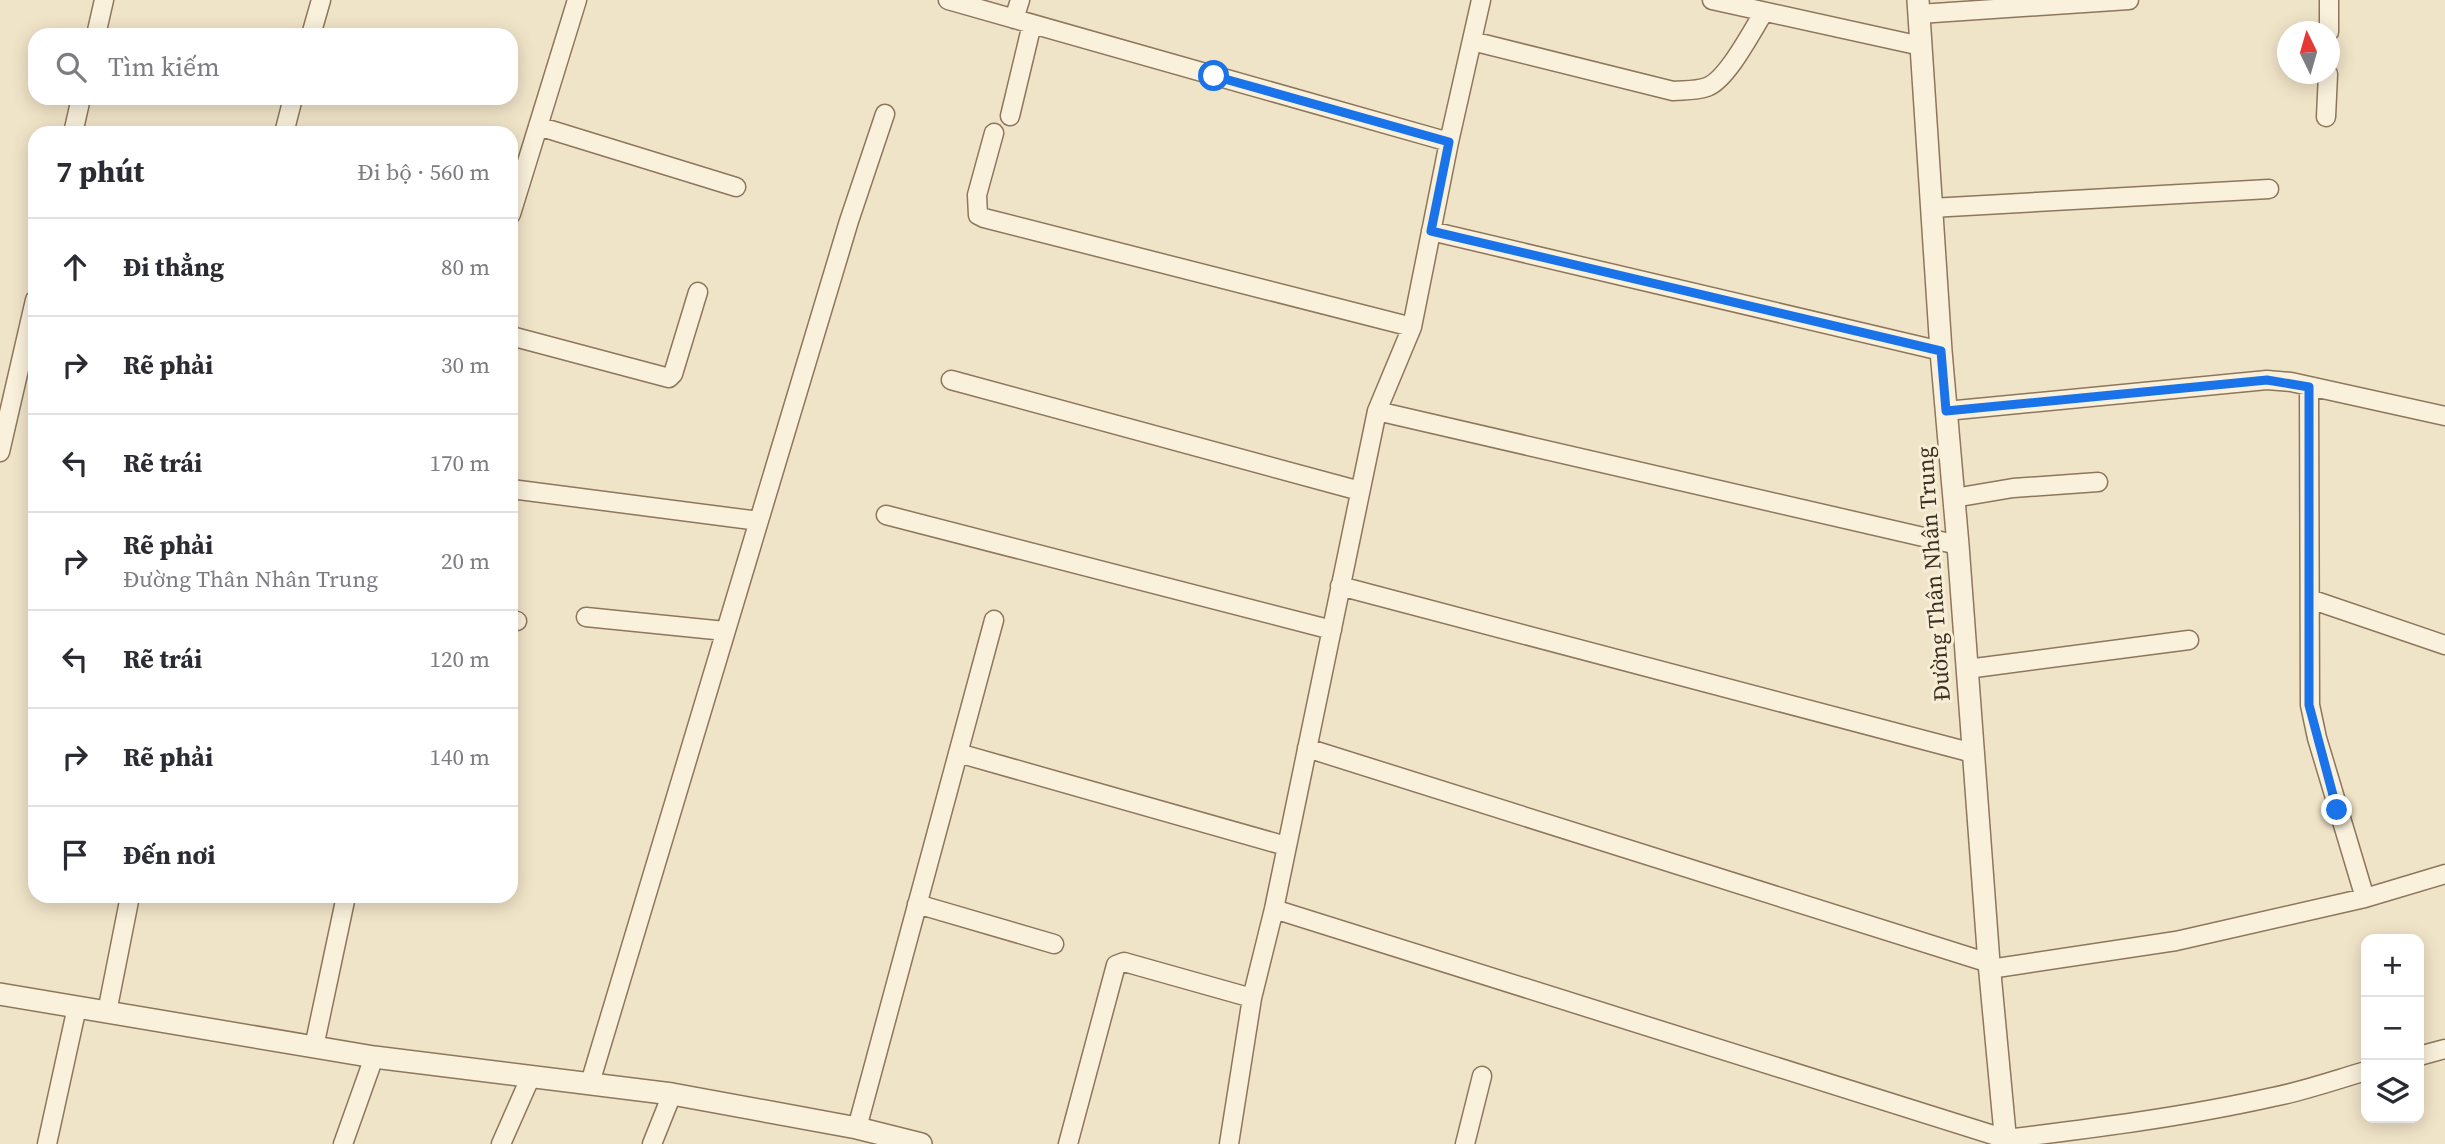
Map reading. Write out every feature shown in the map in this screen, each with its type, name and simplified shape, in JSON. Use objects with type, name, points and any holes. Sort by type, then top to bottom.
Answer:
[{"type":"street","points":[[98,28],[104,0]]},
{"type":"street","points":[[313,28],[321,0]]},
{"type":"street","points":[[518,191],[577,0]]},
{"type":"street","points":[[948,0],[1449,142]]},
{"type":"street","points":[[1014,19],[1020,0]]},
{"type":"street","points":[[1228,1144],[1252,998],[1274,909],[1377,411],[1412,327],[1481,0]]},
{"type":"street","points":[[1712,0],[1921,46]]},
{"type":"street","points":[[1919,7],[2129,0]]},
{"type":"street","points":[[2329,0],[2329,21]]},
{"type":"street","name":"Đường Thân Nhân Trung","points":[[1919,7],[1941,351],[1989,966],[2006,1141]]},
{"type":"street","points":[[1472,41],[1673,91],[1694,90],[1708,87],[1720,79],[1764,12]]},
{"type":"street","points":[[1010,116],[1032,24]]},
{"type":"street","points":[[2326,117],[2328,84]]},
{"type":"street","points":[[75,126],[79,105]]},
{"type":"street","points":[[286,126],[291,105]]},
{"type":"street","points":[[590,1083],[849,222],[885,114]]},
{"type":"street","points":[[538,126],[736,187]]},
{"type":"street","points":[[995,133],[976,202],[978,215],[984,218],[1412,327]]},
{"type":"street","points":[[1931,208],[2269,189]]},
{"type":"street","points":[[1431,231],[1941,351]]},
{"type":"street","points":[[518,337],[669,378],[673,374],[698,292]]},
{"type":"street","points":[[0,452],[28,330]]},
{"type":"street","points":[[951,380],[1360,491]]},
{"type":"street","points":[[1946,411],[2267,380],[2445,416]]},
{"type":"street","points":[[2309,387],[2309,705],[2316,738],[2364,898]]},
{"type":"street","points":[[1377,411],[1958,545]]},
{"type":"street","points":[[1954,498],[2013,488],[2098,482]]},
{"type":"street","points":[[518,490],[759,521]]},
{"type":"street","points":[[886,514],[1332,630]]},
{"type":"street","points":[[1340,586],[1973,753]]},
{"type":"street","points":[[2310,599],[2445,645]]},
{"type":"street","points":[[586,617],[725,631]]},
{"type":"street","points":[[865,1134],[917,904],[994,620]]},
{"type":"street","points":[[1967,668],[2189,640]]},
{"type":"street","points":[[1307,748],[1989,966],[2176,941],[2364,898],[2445,874]]},
{"type":"street","points":[[958,753],[1286,846]]},
{"type":"street","points":[[107,1012],[129,903]]},
{"type":"street","points":[[314,1046],[345,903]]},
{"type":"street","points":[[917,904],[1054,944]]},
{"type":"street","points":[[1274,909],[2006,1141],[2208,1111],[2276,1097],[2361,1072]]},
{"type":"street","points":[[1068,1144],[1119,962],[1252,998]]},
{"type":"street","points":[[0,994],[374,1057],[672,1094],[921,1144]]},
{"type":"street","points":[[47,1144],[77,1007]]},
{"type":"street","points":[[2424,1055],[2445,1049]]},
{"type":"street","points":[[343,1144],[374,1057]]},
{"type":"street","points":[[501,1144],[531,1076]]},
{"type":"street","points":[[1465,1144],[1482,1076]]},
{"type":"street","points":[[652,1144],[672,1094]]},
{"type":"route","points":[[1214,76],[1449,142],[1431,231],[1941,351],[1946,411],[2243,381],[2267,380],[2309,387],[2309,705],[2337,810]]}]
